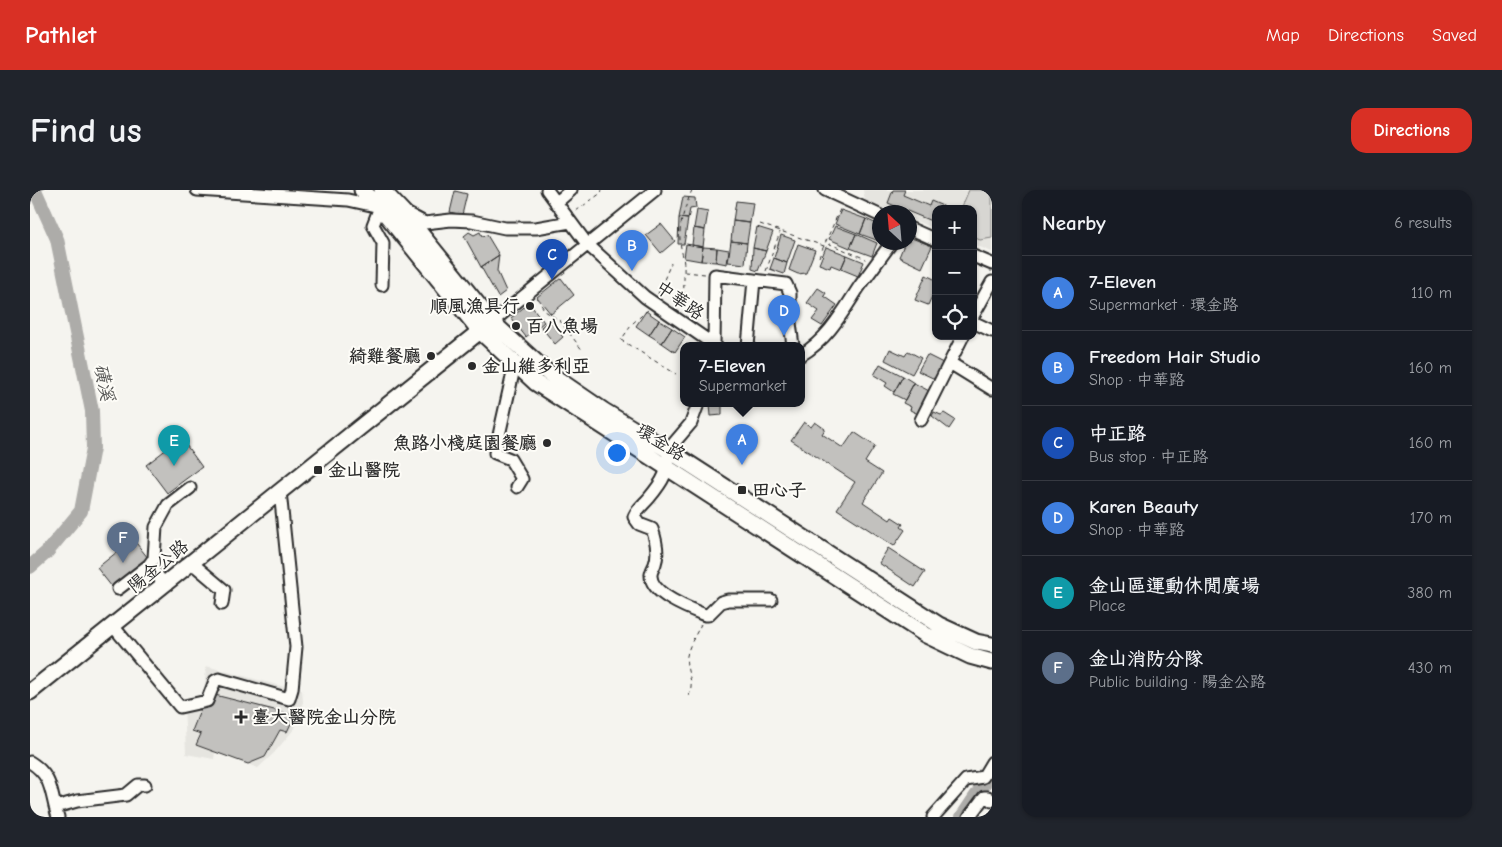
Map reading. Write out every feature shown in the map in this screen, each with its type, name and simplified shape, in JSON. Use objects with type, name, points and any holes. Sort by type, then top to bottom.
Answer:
[{"type":"main road","name":"環金路","points":[[362,190],[380,207],[480,332],[536,383],[926,635],[970,656],[992,662]]},
{"type":"main road","name":"環金路","points":[[382,190],[403,212],[492,322],[547,372],[604,411],[668,450],[939,625],[976,642],[992,645]]},
{"type":"main road","name":"陽金公路","points":[[30,692],[480,332]]},
{"type":"street","points":[[197,190],[348,200],[403,212],[425,223],[451,220],[472,221],[505,228],[536,228],[569,220]]},
{"type":"street","name":"中華路","points":[[546,190],[587,244],[645,297],[707,342]]},
{"type":"street","points":[[556,202],[571,190]]},
{"type":"street","points":[[480,332],[655,190]]},
{"type":"street","points":[[824,190],[847,195],[872,210]]},
{"type":"street","points":[[380,207],[373,225],[383,242],[382,285]]},
{"type":"street","points":[[917,231],[932,238]]},
{"type":"street","points":[[805,353],[828,334],[886,250]]},
{"type":"street","points":[[977,258],[992,264]]},
{"type":"street","points":[[710,342],[714,328],[715,275],[786,284],[790,293],[790,323],[792,342]]},
{"type":"street","points":[[749,342],[758,280]]},
{"type":"street","points":[[977,309],[992,282]]},
{"type":"street","points":[[977,324],[992,331]]},
{"type":"street","points":[[921,420],[961,340]]},
{"type":"street","points":[[950,363],[992,389]]},
{"type":"street","points":[[515,364],[495,453],[510,459],[522,480],[517,487]]},
{"type":"street","points":[[697,407],[691,423],[668,450],[668,468],[661,482],[636,513],[635,520],[652,530],[656,540],[657,557],[650,575],[656,587],[684,606],[705,615],[708,615],[721,602],[728,600],[771,600]]},
{"type":"street","points":[[118,589],[149,565],[154,558],[156,527],[168,505],[190,488]]},
{"type":"street","points":[[114,626],[180,707],[207,701],[215,681],[219,679],[289,699],[292,689],[296,648],[280,491]]},
{"type":"street","points":[[192,563],[224,590],[222,604]]},
{"type":"street","points":[[149,565],[165,584]]},
{"type":"street","points":[[30,762],[43,772],[48,780],[57,812],[77,801],[126,795],[138,785],[145,785]]},
{"type":"street","points":[[934,817],[966,780],[983,777],[992,762]]},
{"type":"street","points":[[969,817],[984,797],[988,797],[992,801]]},
{"type":"path","points":[[569,220],[601,193],[602,190]]},
{"type":"path","points":[[692,190],[684,209],[680,238],[684,272],[683,295],[691,313],[701,326],[714,328]]},
{"type":"path","points":[[819,257],[847,195]]},
{"type":"path","points":[[760,224],[824,246],[830,244],[876,264]]},
{"type":"path","points":[[758,280],[780,231]]},
{"type":"path","points":[[671,263],[654,303],[633,323],[621,340],[676,374]]},
{"type":"path","points":[[684,272],[715,275]]},
{"type":"path","points":[[532,289],[545,311],[560,321],[583,351]]},
{"type":"path","points":[[689,696],[693,682],[686,664],[688,654],[705,615]]},
{"type":"shaded area","points":[[863,190],[992,190],[992,252],[977,246],[977,205],[932,205],[932,227],[917,222],[917,205],[876,205],[865,201]]},
{"type":"shaded area","points":[[969,190],[992,190],[992,238],[977,239],[977,205],[963,205]]},
{"type":"shaded area","name":"臺大醫院金山分院","points":[[206,666],[302,690],[303,702],[295,728],[274,753],[258,768],[215,752],[214,759],[186,754],[184,700],[204,695]]},
{"type":"building","points":[[893,190],[905,190],[903,195],[929,206],[931,201],[940,205],[932,205],[932,221],[917,215],[917,205],[893,205],[888,203]]},
{"type":"building","points":[[455,191],[467,194],[462,215],[450,212]]},
{"type":"building","points":[[683,197],[695,198],[696,208],[690,209],[688,219],[679,218]]},
{"type":"building","points":[[736,201],[753,203],[750,223],[733,221]]},
{"type":"building","points":[[697,210],[708,212],[705,230],[694,228]]},
{"type":"building","points":[[841,210],[866,219],[860,234],[835,224]]},
{"type":"building","points":[[679,218],[688,219],[684,244],[678,244]]},
{"type":"building","points":[[866,219],[872,222],[872,238],[860,234]]},
{"type":"building","points":[[733,221],[750,223],[747,243],[731,241]]},
{"type":"building","points":[[661,224],[675,241],[661,253],[646,235]]},
{"type":"building","points":[[835,226],[856,234],[850,248],[829,239]]},
{"type":"building","points":[[757,227],[773,232],[766,251],[753,248]]},
{"type":"building","points":[[694,228],[705,230],[703,247],[692,245]]},
{"type":"building","points":[[469,232],[474,235],[480,232],[482,236],[487,235],[499,255],[481,267],[464,236]]},
{"type":"building","points":[[856,234],[872,241],[872,250],[874,250],[872,256],[850,248]]},
{"type":"building","points":[[781,235],[795,240],[787,263],[774,258]]},
{"type":"building","points":[[917,240],[932,246],[922,268],[899,257],[902,250],[917,250]]},
{"type":"building","points":[[731,241],[747,243],[745,264],[728,262]]},
{"type":"building","points":[[686,244],[703,247],[701,261],[684,258]]},
{"type":"building","points":[[798,244],[815,250],[806,273],[798,274],[789,270]]},
{"type":"building","points":[[703,247],[717,248],[716,262],[701,261]]},
{"type":"building","points":[[826,247],[847,255],[841,269],[831,265],[830,268],[819,264]]},
{"type":"building","points":[[717,248],[729,250],[727,264],[716,262]]},
{"type":"building","points":[[753,248],[766,251],[758,271],[752,269]]},
{"type":"building","points":[[499,255],[497,271],[506,291],[498,297],[481,267]]},
{"type":"building","points":[[847,255],[864,262],[858,276],[841,269]]},
{"type":"building","points":[[774,258],[787,263],[784,274],[770,269]]},
{"type":"building","points":[[926,275],[932,278],[932,296],[928,305],[915,300]]},
{"type":"building","points":[[561,278],[574,295],[551,314],[537,297]]},
{"type":"building","points":[[818,288],[826,293],[824,296],[837,305],[822,326],[812,320],[819,311],[807,303]]},
{"type":"building","points":[[529,303],[544,322],[526,337],[511,318]]},
{"type":"building","points":[[646,311],[659,320],[649,335],[636,326]]},
{"type":"building","points":[[549,320],[563,337],[555,344],[541,327]]},
{"type":"building","points":[[659,320],[672,328],[662,343],[649,335]]},
{"type":"building","points":[[672,328],[685,337],[675,352],[662,343]]},
{"type":"building","points":[[890,349],[905,356],[908,351],[921,358],[912,374],[885,360]]},
{"type":"building","points":[[927,355],[945,364],[937,380],[918,371]]},
{"type":"building","points":[[880,364],[903,376],[894,392],[885,386],[887,383],[874,375]]},
{"type":"building","points":[[903,376],[914,383],[905,400],[893,394]]},
{"type":"building","points":[[914,383],[931,392],[918,414],[910,410],[911,407],[903,403]]},
{"type":"building","points":[[710,407],[722,407],[722,415],[711,416]]},
{"type":"building","points":[[934,412],[941,415],[944,413],[955,420],[949,429],[932,416]]},
{"type":"building","points":[[804,422],[811,427],[815,422],[825,429],[822,434],[843,448],[854,432],[875,446],[865,462],[882,473],[863,502],[890,520],[892,517],[903,524],[901,527],[905,530],[894,546],[837,509],[855,482],[791,440]]},
{"type":"building","points":[[181,438],[202,467],[167,493],[146,465]]},
{"type":"building","points":[[133,539],[148,558],[112,587],[97,568]]},
{"type":"building","points":[[888,548],[925,572],[915,587],[879,563]]},
{"type":"building","points":[[207,693],[290,714],[293,719],[287,732],[280,730],[265,757],[248,764],[196,745],[201,734],[192,731]]},
{"type":"waterway","name":"磺溪","points":[[30,567],[47,552],[81,511],[93,448],[92,411],[57,239],[35,190]]},
{"type":"waterway","points":[[962,817],[992,772]]},
{"type":"place","name":"Freedom Hair Studio","points":[[632,271]]},
{"type":"place","name":"中正路","points":[[552,280]]},
{"type":"place","name":"順風漁具行","points":[[530,306]]},
{"type":"place","name":"百八魚場","points":[[516,326]]},
{"type":"place","name":"Karen Beauty","points":[[784,336]]},
{"type":"place","name":"綺雞餐廳","points":[[431,356]]},
{"type":"place","name":"金山維多利亞","points":[[472,366]]},
{"type":"place","name":"魚路小棧庭園餐廳","points":[[547,443]]},
{"type":"place","name":"7-Eleven","points":[[742,465]]},
{"type":"place","name":"金山區運動休閒廣場","points":[[174,466]]},
{"type":"place","name":"金山醫院","points":[[318,470]]},
{"type":"place","name":"田心子","points":[[742,490]]},
{"type":"place","name":"金山消防分隊","points":[[123,563]]},
{"type":"place","name":"臺大醫院金山分院","points":[[241,717]]}]
